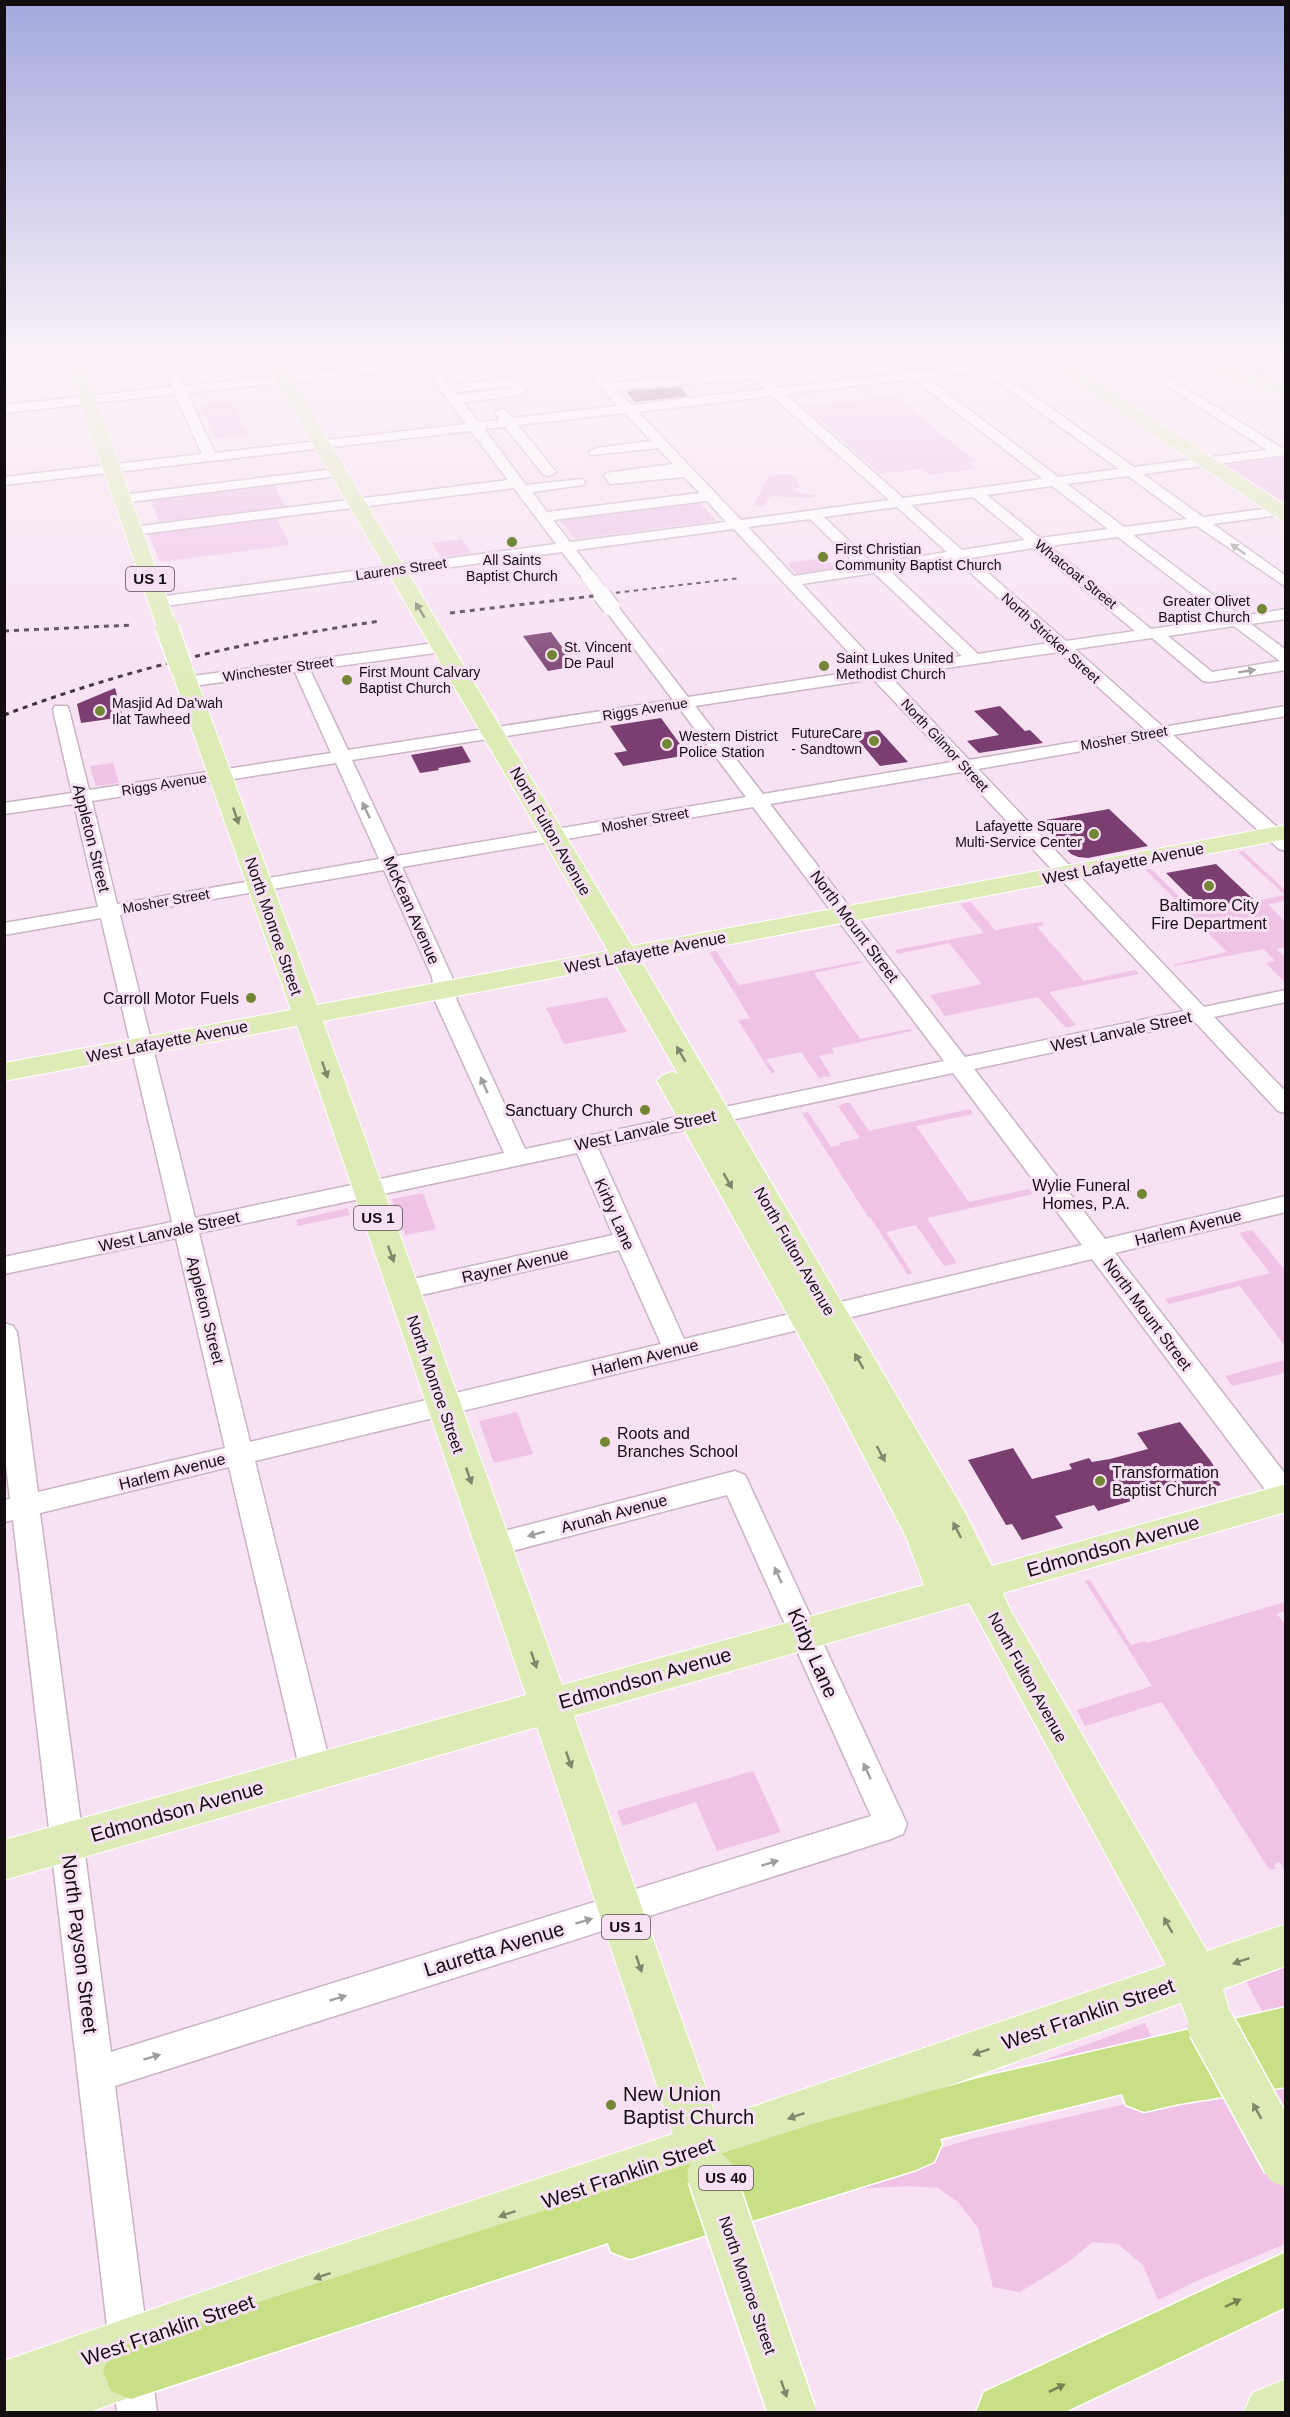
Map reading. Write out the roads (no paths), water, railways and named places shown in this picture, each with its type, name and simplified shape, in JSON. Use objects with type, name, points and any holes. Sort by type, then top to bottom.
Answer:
[{"type":"highway","name":"US 40","points":[[132,2376],[816,2149],[982,2102],[1286,2031]]},
{"type":"highway","points":[[132,2376],[183,2372],[310,2336],[633,2232],[1000,2119],[1179,2079],[1286,2063]]},
{"type":"highway","points":[[1004,2412],[1286,2279]]},
{"type":"main road","name":"North Monroe Street","points":[[113,471],[184,675],[223,775],[404,1290],[792,2412]]},
{"type":"main road","name":"North Fulton Avenue","points":[[324,471],[350,504]]},
{"type":"main road","name":"North Fulton Avenue","points":[[331,471],[819,1316],[925,1537],[963,1588],[992,1613],[1196,1976],[1210,2025],[1286,2162]]},
{"type":"main road","points":[[1219,471],[1283,512]]},
{"type":"main road","name":"West Lafayette Avenue","points":[[4,1072],[1067,873],[1282,837]]},
{"type":"main road","name":"Edmondson Avenue","points":[[4,1860],[1286,1497]]},
{"type":"main road","name":"West Franklin Street","points":[[4,2412],[100,2383],[132,2376],[302,2283],[706,2162],[1196,1976],[1286,1945]]},
{"type":"main road","name":"West Franklin Street","points":[[4,2388],[132,2376]]},
{"type":"main road","points":[[1270,2412],[1286,2406]]},
{"type":"street","points":[[5,479],[93,471]]},
{"type":"street","name":"North Mount Street","points":[[509,471],[1286,1497]]},
{"type":"street","name":"North Gilmor Street","points":[[687,471],[1286,1106]]},
{"type":"street","name":"North Stricker Street","points":[[863,471],[1158,733],[1282,837]]},
{"type":"street","points":[[1040,471],[1286,658]]},
{"type":"street","name":"Laurens Street","points":[[158,602],[1139,471]]},
{"type":"street","points":[[1130,472],[1286,583]]},
{"type":"street","points":[[122,499],[325,474]]},
{"type":"street","points":[[133,531],[350,504],[578,482]]},
{"type":"street","name":"Whatcoat Street","points":[[975,492],[1209,677],[1286,665]]},
{"type":"street","points":[[615,493],[627,506]]},
{"type":"street","points":[[543,517],[710,496]]},
{"type":"street","points":[[790,581],[1120,531],[1283,512]]},
{"type":"street","points":[[813,514],[974,659]]},
{"type":"street","name":"Riggs Avenue","points":[[4,809],[878,673],[1286,614]]},
{"type":"street","name":"Winchester Street","points":[[184,675],[300,665],[434,648]]},
{"type":"street","name":"McKean Avenue","points":[[300,665],[442,977],[446,1001],[517,1157]]},
{"type":"street","name":"Appleton Street","points":[[61,710],[316,1771]]},
{"type":"street","name":"Mosher Street","points":[[4,929],[1286,711]]},
{"type":"street","name":"West Lanvale Street","points":[[4,1266],[1286,996]]},
{"type":"street","name":"Kirby Lane","points":[[584,1143],[676,1350]]},
{"type":"street","name":"Harlem Avenue","points":[[15,1508],[1286,1204]]},
{"type":"street","name":"Rayner Avenue","points":[[404,1290],[627,1240]]},
{"type":"street","name":"North Payson Street","points":[[4,1332],[15,1508],[67,1842],[132,2376]]},
{"type":"street","name":"Kirby Lane","points":[[735,1482],[891,1824]]},
{"type":"street","name":"Arunah Avenue","points":[[493,1545],[735,1482]]},
{"type":"street","name":"Lauretta Avenue","points":[[96,2074],[891,1824]]},
{"type":"railway","points":[[589,596],[740,578]]},
{"type":"railway","points":[[450,613],[602,595]]},
{"type":"railway","points":[[4,715],[96,684],[189,658],[284,637],[380,621]]},
{"type":"railway","points":[[4,631],[133,625]]},
{"type":"place","name":"All Saints Baptist Church","points":[[512,542]]},
{"type":"place","name":"First Christian Community Baptist Church","points":[[823,557]]},
{"type":"place","name":"Greater Olivet Baptist Church","points":[[1262,609]]},
{"type":"place","name":"St. Vincent De Paul","points":[[552,655]]},
{"type":"place","name":"Saint Lukes United Methodist Church","points":[[824,666]]},
{"type":"place","name":"First Mount Calvary Baptist Church","points":[[347,680]]},
{"type":"place","name":"Masjid Ad Da'wah Ilat Tawheed","points":[[100,711]]},
{"type":"place","name":"FutureCare - Sandtown","points":[[874,741]]},
{"type":"place","name":"Western District Police Station","points":[[667,744]]},
{"type":"place","name":"Lafayette Square Multi-Service Center","points":[[1094,834]]},
{"type":"place","name":"Baltimore City Fire Department","points":[[1209,886]]},
{"type":"place","name":"Carroll Motor Fuels","points":[[251,998]]},
{"type":"place","name":"Sanctuary Church","points":[[645,1110]]},
{"type":"place","name":"Wylie Funeral Homes, P.A.","points":[[1142,1194]]},
{"type":"place","name":"Roots and Branches School","points":[[605,1442]]},
{"type":"place","name":"Transformation Baptist Church","points":[[1100,1481]]},
{"type":"place","name":"New Union Baptist Church","points":[[611,2105]]}]
